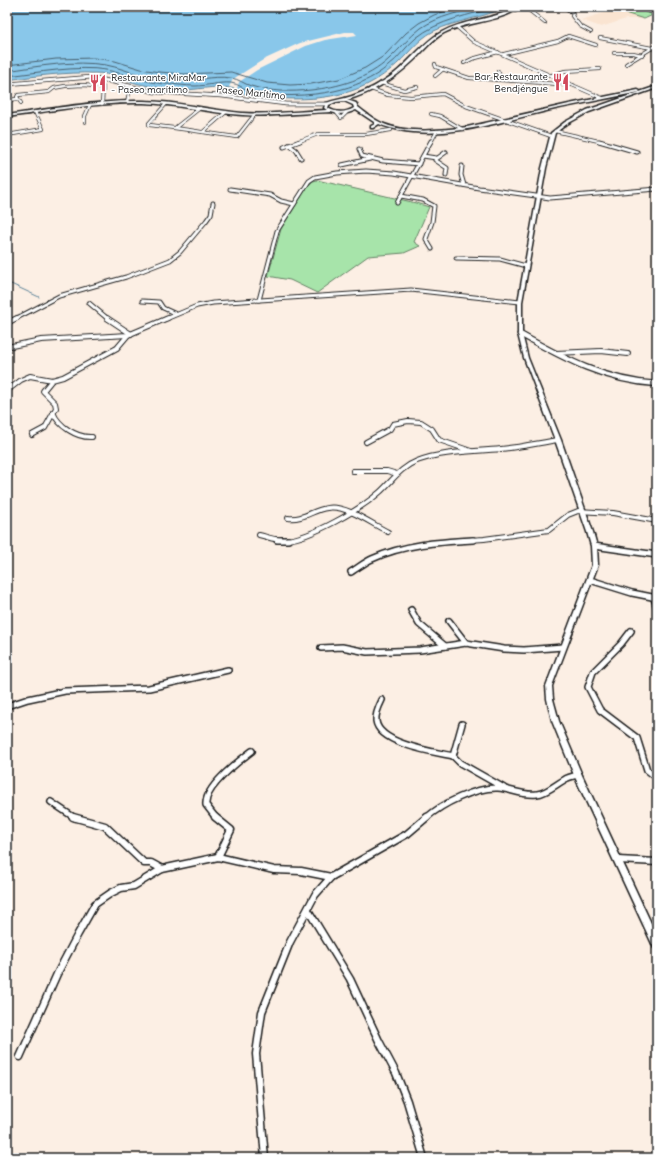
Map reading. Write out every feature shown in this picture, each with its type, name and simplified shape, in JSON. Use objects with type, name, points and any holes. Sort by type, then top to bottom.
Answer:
[{"type":"main road","points":[[308,112],[327,106],[335,101],[360,95],[396,75],[434,38],[457,27],[504,15],[519,8]]},
{"type":"main road","points":[[344,100],[353,102],[356,105],[356,108],[384,126],[400,129],[437,131],[462,129],[657,87]]},
{"type":"main road","points":[[657,87],[588,112],[555,131],[551,136],[520,302],[520,334],[526,358],[558,440],[594,546],[595,565],[584,599],[563,646],[550,686],[550,701],[554,720],[657,945]]},
{"type":"main road","points":[[353,102],[360,95]]},
{"type":"main road","points":[[610,96],[618,101]]},
{"type":"main road","points":[[7,116],[90,105],[127,102],[166,104],[226,112],[255,114],[348,112],[368,115]]},
{"type":"main road","points":[[327,106],[334,112]]},
{"type":"main road","points":[[348,112],[356,108]]},
{"type":"main road","points":[[372,127],[377,124],[376,121]]},
{"type":"street","points":[[519,8],[529,10],[580,7]]},
{"type":"street","points":[[636,7],[657,14]]},
{"type":"street","points":[[566,8],[573,13],[572,16],[575,22],[591,32]]},
{"type":"street","points":[[529,10],[545,23]]},
{"type":"street","points":[[457,27],[474,42],[602,98]]},
{"type":"street","points":[[504,54],[558,41],[568,36],[596,45]]},
{"type":"street","points":[[600,38],[656,49]]},
{"type":"street","points":[[656,49],[657,45]]},
{"type":"street","points":[[626,64],[656,49]]},
{"type":"street","points":[[464,63],[472,59],[498,52]]},
{"type":"street","points":[[614,53],[633,53],[642,55]]},
{"type":"street","points":[[435,64],[436,67],[442,70],[453,72],[469,78],[575,85]]},
{"type":"street","points":[[552,75],[565,71],[600,69]]},
{"type":"street","points":[[435,76],[442,70]]},
{"type":"street","points":[[498,71],[500,74],[498,80]]},
{"type":"street","name":"Paseo Marítimo","points":[[7,84],[92,77],[155,92],[222,96],[280,103],[327,106]]},
{"type":"street","points":[[381,83],[404,90],[417,87]]},
{"type":"street","points":[[21,103],[18,99],[18,94],[49,92],[56,88],[83,85],[102,86],[104,88],[102,94],[102,104]]},
{"type":"street","points":[[127,102],[129,93],[136,88]]},
{"type":"street","points":[[372,89],[388,95],[411,97],[443,94],[462,104],[503,120],[551,136]]},
{"type":"street","points":[[7,100],[18,99]]},
{"type":"street","points":[[166,104],[149,125],[176,127],[181,130],[237,136],[255,114]]},
{"type":"street","points":[[85,122],[85,116],[90,105]]},
{"type":"street","points":[[176,127],[200,108]]},
{"type":"street","points":[[7,136],[43,129],[35,112]]},
{"type":"street","points":[[203,132],[226,112]]},
{"type":"street","points":[[431,114],[440,116],[462,129]]},
{"type":"street","points":[[7,127],[11,135]]},
{"type":"street","points":[[284,147],[320,134],[366,134],[391,130]]},
{"type":"street","points":[[397,203],[437,131]]},
{"type":"street","points":[[555,131],[586,137],[637,152]]},
{"type":"street","points":[[289,145],[296,150],[301,158]]},
{"type":"street","points":[[622,147],[626,145]]},
{"type":"street","points":[[359,149],[362,156],[370,159],[394,163],[419,164]]},
{"type":"street","points":[[423,156],[436,158],[446,152]]},
{"type":"street","points":[[436,158],[435,160],[438,163],[447,168],[446,175]]},
{"type":"street","points":[[342,165],[370,159]]},
{"type":"street","points":[[462,166],[461,175],[464,185]]},
{"type":"street","points":[[259,300],[277,231],[309,182],[319,176],[366,171],[394,173],[539,197],[575,197],[657,189]]},
{"type":"street","points":[[230,189],[270,195],[281,201],[294,204]]},
{"type":"street","points":[[401,196],[430,202],[434,206],[432,222],[426,240],[432,248]]},
{"type":"street","points":[[7,323],[60,296],[126,276],[170,260],[180,252],[206,221],[211,214],[213,203]]},
{"type":"street","points":[[456,258],[500,260],[526,266]]},
{"type":"street","points":[[7,347],[41,340],[112,338],[129,334],[203,304],[411,290],[520,302]]},
{"type":"street","points":[[142,301],[159,302],[163,308],[176,314]]},
{"type":"street","points":[[89,303],[129,334]]},
{"type":"street","points":[[7,391],[21,380],[30,376],[52,380],[63,377],[117,348],[129,334]]},
{"type":"street","points":[[520,334],[556,353],[604,375],[632,382],[656,383]]},
{"type":"street","points":[[556,353],[601,351],[628,354]]},
{"type":"street","points":[[32,436],[43,431],[54,412],[56,405],[43,391],[43,389],[52,380]]},
{"type":"street","points":[[54,412],[57,421],[80,436],[88,438],[92,437]]},
{"type":"street","points":[[366,442],[390,429],[393,424],[412,420],[431,427],[435,437],[439,440],[474,452]]},
{"type":"street","points":[[259,535],[277,540],[287,540],[298,538],[330,524],[375,496],[397,474],[417,461],[439,456],[558,440]]},
{"type":"street","points":[[353,471],[387,471],[397,474]]},
{"type":"street","points":[[288,518],[297,520],[331,507],[349,512],[388,532]]},
{"type":"street","points":[[351,572],[372,559],[413,545],[432,542],[484,539],[550,530],[555,528],[568,514],[583,511],[657,521]]},
{"type":"street","points":[[594,546],[657,555]]},
{"type":"street","points":[[590,580],[655,598],[657,608]]},
{"type":"street","points":[[411,610],[419,624],[445,646]]},
{"type":"street","points":[[449,621],[466,643]]},
{"type":"street","points":[[631,631],[621,644],[593,672],[588,687],[600,710],[637,738],[640,742],[643,764],[646,769],[657,778]]},
{"type":"street","points":[[321,648],[342,647],[367,652],[420,650],[466,643],[504,650],[563,646]]},
{"type":"street","points":[[7,706],[28,699],[65,691],[149,688],[228,670]]},
{"type":"street","points":[[382,700],[376,718],[376,724],[383,733],[411,747],[453,756],[460,763],[507,790]]},
{"type":"street","points":[[453,756],[462,724]]},
{"type":"street","points":[[218,857],[231,830],[219,823],[207,806],[207,799],[228,770],[252,751]]},
{"type":"street","points":[[265,1158],[256,1054],[262,1012],[290,942],[315,895],[331,877],[407,834],[434,811],[456,798],[497,788],[526,794],[537,794],[545,792],[564,779],[578,775]]},
{"type":"street","points":[[52,802],[76,819],[105,826],[144,862],[151,863],[162,869]]},
{"type":"street","points":[[20,1057],[57,974],[95,904],[111,893],[121,888],[134,886],[162,869],[218,857],[274,870],[301,871],[331,877]]},
{"type":"street","points":[[618,860],[657,862]]},
{"type":"street","points":[[308,910],[350,979],[379,1041],[396,1073],[407,1101],[424,1158]]},
{"type":"shaded area","points":[[602,7],[634,7],[655,14],[644,19],[626,19],[601,27],[581,20],[607,12],[607,10]]},
{"type":"green space","points":[[629,7],[655,14],[644,19],[618,11]]},
{"type":"green space","points":[[317,180],[429,207],[414,242],[420,246],[404,253],[368,256],[317,293],[290,280],[268,276],[281,229],[308,186],[313,181]]},
{"type":"water","points":[[7,7],[506,7],[434,31],[422,39],[391,69],[375,80],[358,88],[341,94],[322,97],[284,99],[246,95],[232,88],[224,87],[182,90],[165,88],[139,84],[101,73],[62,74],[7,80]]},
{"type":"pier","points":[[345,32],[354,32],[357,35],[325,40],[306,46],[257,70],[239,82],[237,89],[229,87],[233,79],[263,60],[300,43]]},
{"type":"waterway","points":[[7,284],[11,284],[39,297]]},
{"type":"place","name":"Bar Restaurante Bendjéngue","points":[[561,82]]},
{"type":"place","name":"Restaurante MiraMar - Paseo marítimo","points":[[98,83]]}]
